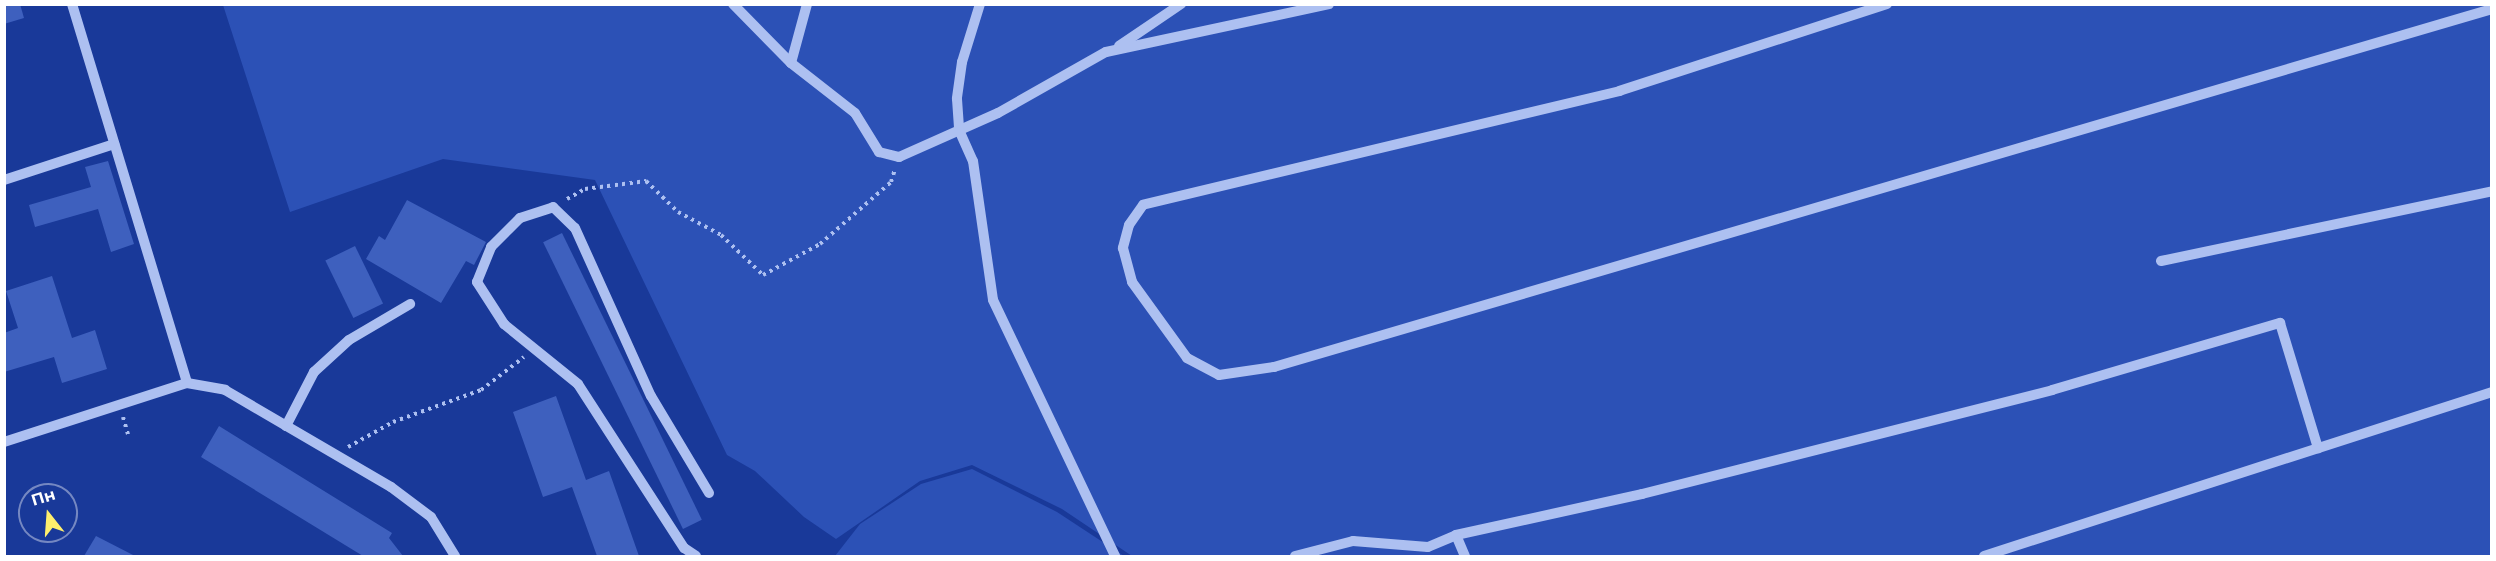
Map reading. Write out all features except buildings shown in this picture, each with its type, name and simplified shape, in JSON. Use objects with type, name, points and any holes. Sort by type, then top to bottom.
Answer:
[{"type":"street","points":[[72,4],[187,383]]},
{"type":"street","points":[[733,4],[791,63],[855,113],[879,152],[899,157],[955,132],[1115,49],[1181,4]]},
{"type":"street","points":[[791,63],[807,4]]},
{"type":"street","points":[[1115,49],[1329,4]]},
{"type":"street","points":[[1887,4],[1620,91],[1143,205],[1129,225],[1123,248],[1132,282],[1187,357],[1219,375],[1274,367],[2492,9]]},
{"type":"street","points":[[980,5],[962,62],[955,132],[973,162],[993,300],[1115,556]]},
{"type":"street","points":[[4,180],[114,144]]},
{"type":"street","points":[[2161,261],[2492,191]]},
{"type":"street","points":[[696,556],[684,548],[578,384],[504,324],[477,282],[491,247],[520,218],[553,207],[574,228],[651,396],[709,493]]},
{"type":"street","points":[[285,426],[314,372],[349,340],[410,304]]},
{"type":"street","points":[[1295,556],[1353,541],[1428,547],[1456,535],[1642,494],[2052,390],[2280,323],[2318,448]]},
{"type":"street","points":[[4,442],[187,383],[225,390],[391,487],[431,518],[455,556]]},
{"type":"street","points":[[1984,556],[2492,392]]},
{"type":"street","points":[[1456,535],[1465,556]]},
{"type":"path","points":[[553,207],[585,189],[646,181],[678,212],[721,235],[763,275],[820,244],[891,182],[899,157]]},
{"type":"path","points":[[334,454],[393,422],[481,390],[535,349]]},
{"type":"shaded area","points":[[223,5],[2491,5],[2491,556],[1132,556],[1062,509],[972,465],[920,481],[836,539],[804,517],[755,471],[727,455],[595,180],[443,159],[290,212]]},
{"type":"shaded area","points":[[972,469],[1057,512],[1124,556],[835,556],[860,524],[921,484]]}]
